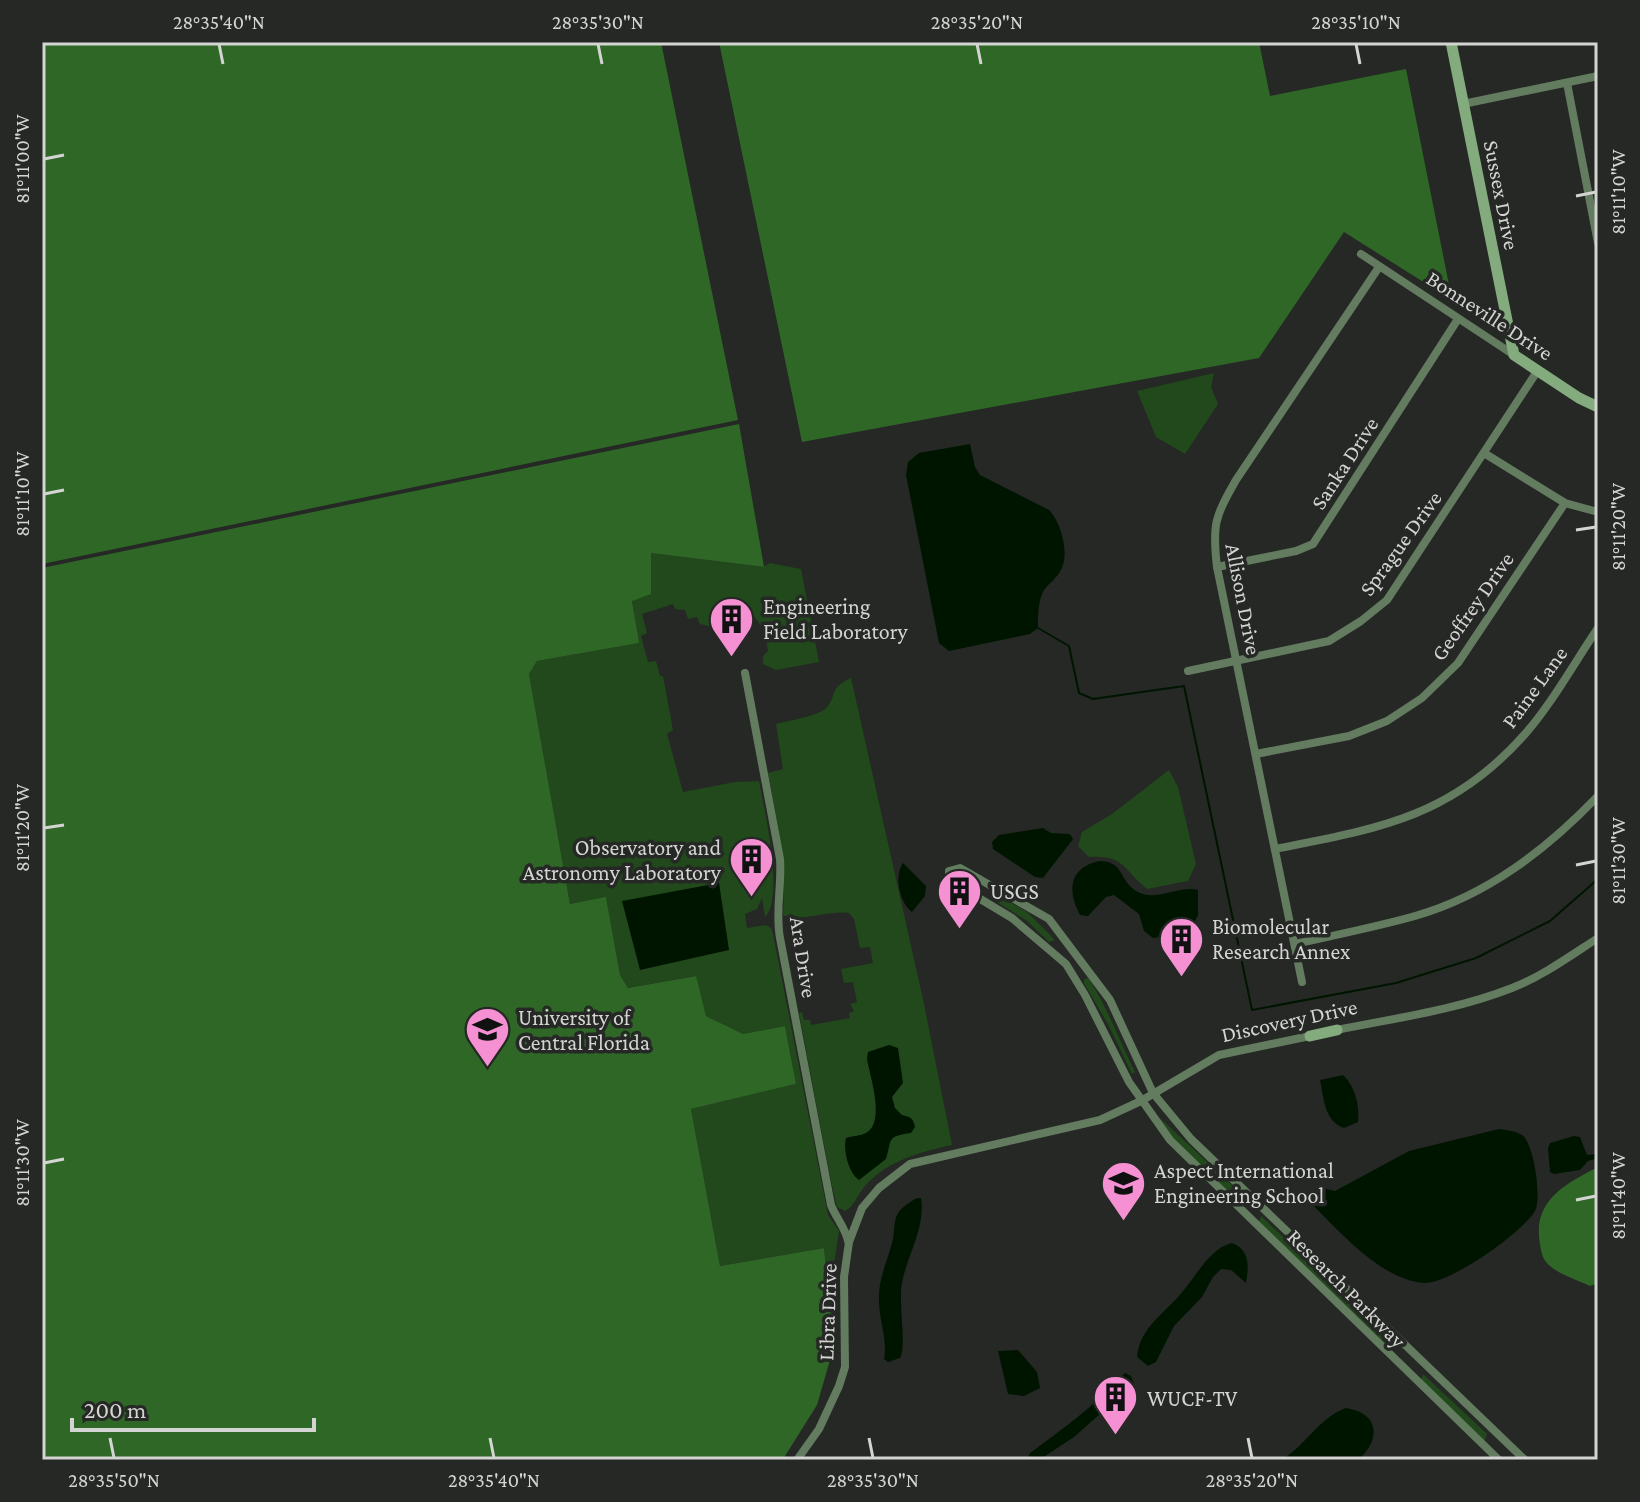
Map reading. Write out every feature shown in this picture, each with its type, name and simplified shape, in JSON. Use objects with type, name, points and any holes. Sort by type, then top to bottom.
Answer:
[{"type":"street","name":"Sussex Drive","points":[[1451,42],[1514,355]]},
{"type":"street","points":[[1463,104],[1598,76]]},
{"type":"street","points":[[1567,83],[1598,243]]},
{"type":"street","name":"Bonneville Drive","points":[[1361,254],[1579,398],[1598,407]]},
{"type":"street","name":"Allison Drive","points":[[1302,982],[1217,567],[1213,534],[1221,507],[1379,267]]},
{"type":"street","name":"Sanka Drive","points":[[1217,567],[1296,551],[1313,544],[1458,319]]},
{"type":"street","name":"Sprague Drive","points":[[1188,671],[1329,641],[1387,600],[1538,370]]},
{"type":"street","points":[[1484,453],[1565,503],[1598,512]]},
{"type":"street","name":"Geoffrey Drive","points":[[1256,754],[1349,736],[1387,721],[1422,698],[1458,663],[1565,503]]},
{"type":"street","name":"Paine Lane","points":[[1275,849],[1370,831],[1443,801],[1487,771],[1526,733],[1598,628]]},
{"type":"street","name":"Ara Drive","points":[[745,673],[780,859],[777,915],[780,938],[831,1205],[844,1226],[849,1242]]},
{"type":"street","points":[[1295,944],[1417,916],[1455,902],[1508,875],[1563,833],[1598,796]]},
{"type":"street","name":"Research Parkway","points":[[1499,1460],[1170,1140],[1141,1101],[1066,964],[1012,918],[952,882],[949,877],[951,869],[960,868],[1049,919],[1110,1000],[1153,1093],[1191,1139],[1525,1460]]},
{"type":"street","name":"Discovery Drive","points":[[944,1155],[1088,1125],[1141,1101],[1219,1055],[1458,1006],[1514,987],[1598,938]]},
{"type":"street","name":"Libra Drive","points":[[797,1460],[829,1409],[845,1367],[844,1277],[849,1242],[862,1208],[879,1188],[910,1164],[944,1155]]},
{"type":"green space","points":[[42,42],[661,42],[738,420],[42,564]]},
{"type":"green space","points":[[719,42],[1259,42],[1270,96],[1406,69],[1452,300],[1344,232],[1259,358],[802,442]]},
{"type":"green space","points":[[1214,373],[1211,387],[1218,404],[1185,454],[1156,437],[1137,391]]},
{"type":"green space","name":"University of Central Florida","points":[[739,424],[764,567],[651,553],[651,594],[632,601],[639,643],[537,661],[529,674],[570,904],[606,897],[620,975],[628,988],[696,976],[706,1016],[743,1034],[785,1026],[796,1084],[691,1109],[720,1266],[824,1248],[834,1346],[817,1405],[783,1460],[42,1460],[42,568]]},
{"type":"green space","points":[[651,553],[763,567],[770,563],[801,569],[819,662],[776,670],[763,664],[763,656],[768,651],[766,640],[760,625],[749,613],[709,626],[700,624],[697,617],[688,619],[685,610],[675,609],[673,604],[642,614],[647,633],[641,636],[648,662],[656,661],[660,676],[663,676],[673,730],[667,734],[683,792],[735,782],[759,781],[771,852],[773,891],[771,907],[765,917],[762,898],[757,909],[745,914],[747,928],[766,925],[772,929],[828,1215],[839,1231],[832,1276],[836,1320],[834,1346],[824,1248],[720,1266],[691,1109],[796,1084],[785,1026],[743,1034],[706,1016],[695,976],[628,988],[620,975],[606,898],[570,904],[529,674],[537,661],[638,643],[632,600]]},
{"type":"green space","points":[[851,678],[924,1004],[952,1145],[916,1154],[883,1170],[845,1211],[837,1207],[799,1013],[802,1012],[804,1020],[810,1020],[811,1025],[850,1018],[849,1013],[854,1011],[850,1004],[857,1002],[853,982],[844,983],[841,969],[873,963],[870,947],[860,948],[854,919],[849,913],[797,918],[783,915],[780,844],[768,773],[783,769],[776,724],[823,710],[836,689]]},
{"type":"green space","points":[[1169,770],[1178,787],[1196,864],[1188,881],[1147,889],[1122,864],[1109,858],[1089,857],[1078,846],[1082,832],[1112,814]]},
{"type":"green space","points":[[992,892],[1027,912],[1055,940],[1049,942],[1027,921],[992,899]]},
{"type":"green space","points":[[1088,978],[1135,1072],[1132,1074],[1084,983],[1084,979]]},
{"type":"green space","points":[[1161,1119],[1233,1186],[1232,1191],[1228,1192],[1170,1135]]},
{"type":"green space","points":[[1598,1167],[1598,1283],[1590,1286],[1560,1273],[1546,1262],[1541,1251],[1539,1229],[1546,1205],[1554,1196],[1563,1187]]},
{"type":"green space","points":[[1261,1216],[1395,1347],[1390,1349],[1259,1222]]},
{"type":"green space","points":[[1423,1374],[1487,1434],[1485,1440],[1421,1380]]},
{"type":"shaded area","points":[[970,444],[980,475],[1049,510],[1060,530],[1065,556],[1059,573],[1042,594],[1038,628],[1030,634],[949,651],[939,643],[906,475],[908,462],[919,453]]},
{"type":"shaded area","points":[[1043,828],[1051,833],[1070,834],[1073,839],[1043,878],[1035,877],[993,849],[992,842],[999,835]]},
{"type":"shaded area","points":[[1099,861],[1113,864],[1131,887],[1144,894],[1198,890],[1198,915],[1189,934],[1182,935],[1170,930],[1164,936],[1153,938],[1144,931],[1139,914],[1114,895],[1106,897],[1088,916],[1080,915],[1073,897],[1073,881],[1082,869]]},
{"type":"shaded area","points":[[903,863],[926,886],[925,896],[912,912],[899,889]]},
{"type":"shaded area","points":[[719,883],[729,950],[640,970],[622,901]]},
{"type":"shaded area","points":[[889,1045],[898,1048],[903,1083],[892,1097],[895,1108],[911,1118],[915,1127],[911,1133],[894,1138],[886,1159],[859,1180],[847,1160],[846,1138],[864,1134],[872,1127],[876,1109],[868,1052]]},
{"type":"shaded area","points":[[1343,1075],[1354,1090],[1358,1116],[1358,1122],[1344,1128],[1337,1125],[1329,1114],[1320,1080]]},
{"type":"shaded area","points":[[1499,1129],[1522,1135],[1530,1149],[1537,1184],[1535,1211],[1501,1244],[1436,1281],[1424,1283],[1408,1280],[1376,1263],[1310,1202],[1311,1192],[1319,1187],[1335,1191],[1409,1151]]},
{"type":"shaded area","points":[[1580,1137],[1587,1155],[1598,1154],[1598,1158],[1588,1161],[1580,1170],[1550,1172],[1550,1143]]},
{"type":"shaded area","points":[[921,1198],[921,1220],[901,1291],[902,1352],[900,1358],[888,1362],[884,1359],[880,1283],[893,1239],[896,1216]]},
{"type":"shaded area","points":[[1232,1243],[1245,1254],[1248,1265],[1246,1283],[1231,1270],[1221,1269],[1202,1297],[1174,1326],[1156,1362],[1148,1366],[1137,1357],[1148,1328],[1211,1256]]},
{"type":"shaded area","points":[[1018,1350],[1037,1372],[1040,1388],[1024,1396],[1008,1394],[998,1351]]},
{"type":"shaded area","points":[[1125,1373],[1131,1376],[1134,1384],[1074,1437],[1039,1460],[1027,1460],[1030,1453],[1092,1405]]},
{"type":"shaded area","points":[[1346,1408],[1365,1415],[1373,1428],[1371,1444],[1358,1460],[1281,1460],[1328,1418]]},
{"type":"waterway","points":[[1038,628],[1069,646],[1079,693],[1093,699],[1184,686],[1252,1010],[1396,983],[1476,958],[1550,921],[1598,879]]},
{"type":"place","name":"Engineering Field Laboratory","points":[[732,658]]},
{"type":"place","name":"Observatory and Astronomy Laboratory","points":[[752,899]]},
{"type":"place","name":"USGS","points":[[959,930]]},
{"type":"place","name":"Biomolecular Research Annex","points":[[1181,978]]},
{"type":"place","name":"University of Central Florida","points":[[487,1069]]},
{"type":"place","name":"Aspect International Engineering School","points":[[1123,1222]]},
{"type":"place","name":"WUCF-TV","points":[[1116,1437]]}]
